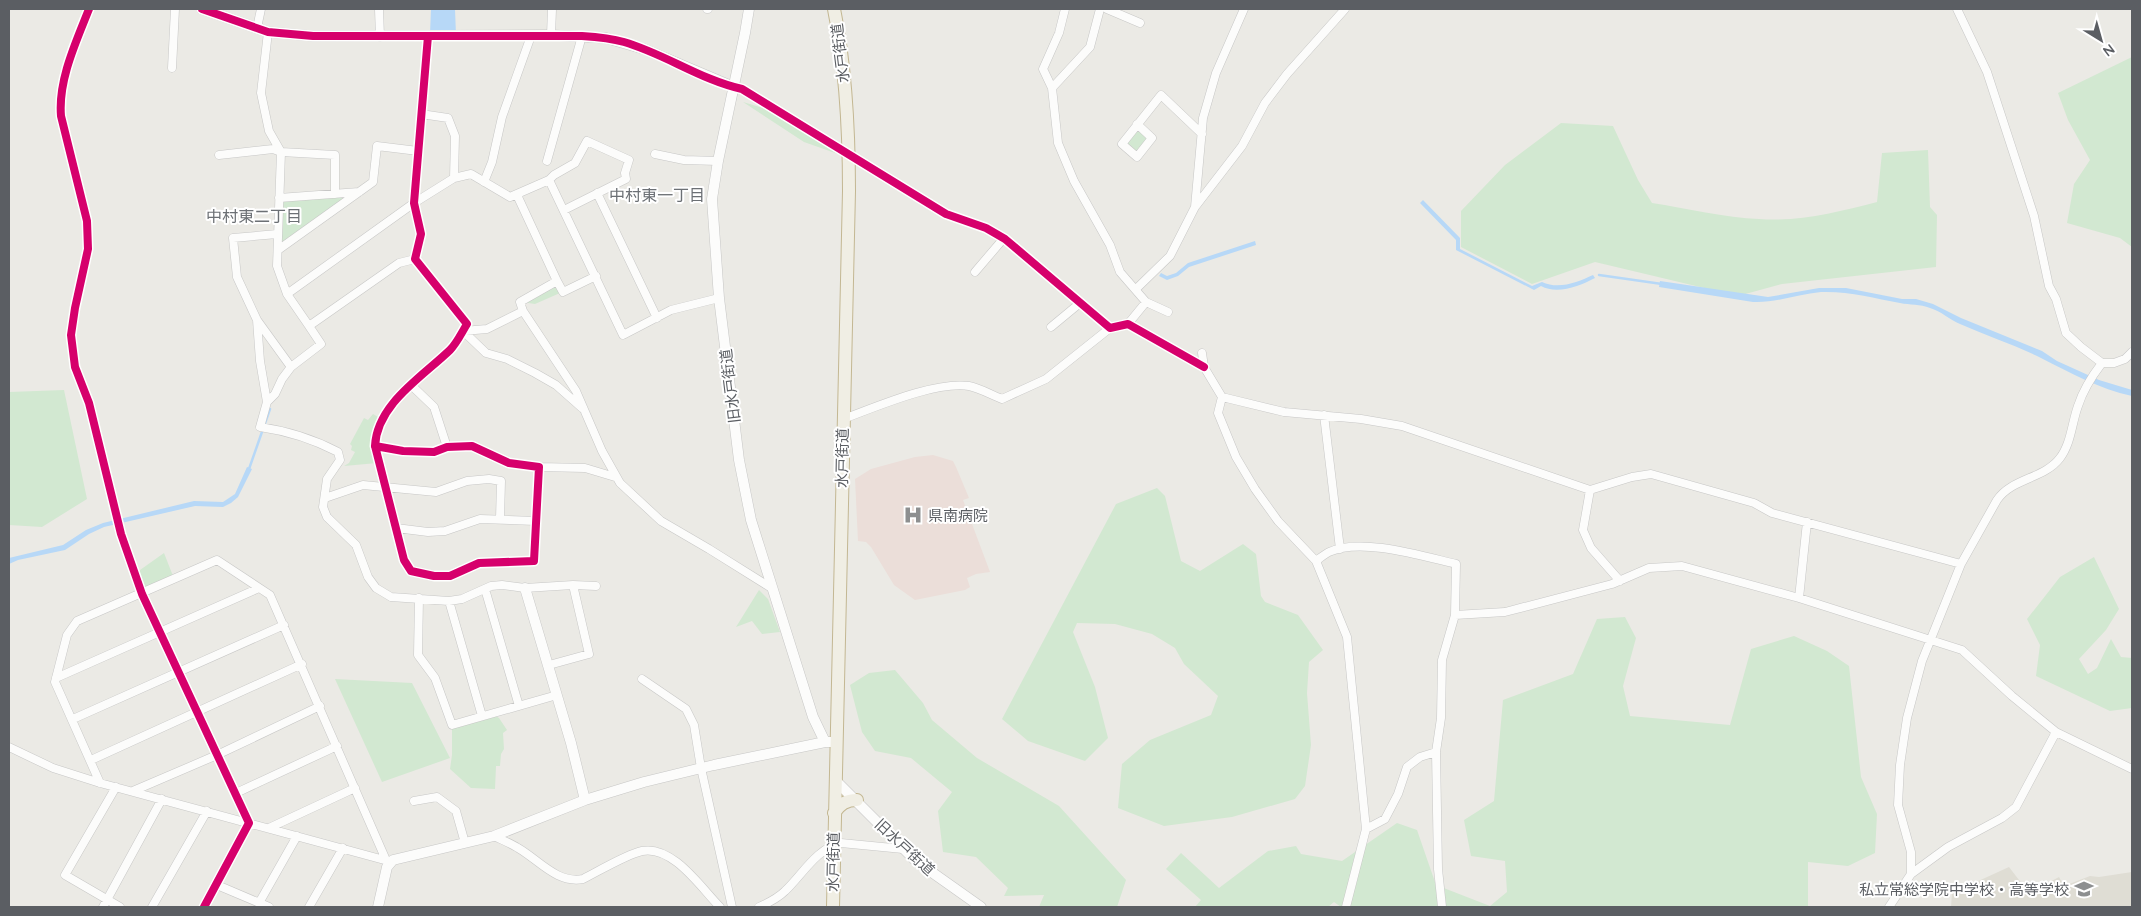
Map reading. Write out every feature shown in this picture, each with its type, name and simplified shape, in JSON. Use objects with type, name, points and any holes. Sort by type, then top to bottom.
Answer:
[{"type":"highway","name":"水戸街道","points":[[833,907],[835,780],[831,742],[843,419],[848,155],[842,63],[834,9]]},
{"type":"highway","points":[[834,813],[842,803],[857,800]]},
{"type":"street","points":[[90,9],[65,76],[60,101],[61,116],[87,221],[88,249],[74,308],[71,336],[75,367],[88,403],[121,534],[142,594],[250,823]]},
{"type":"street","points":[[172,68],[175,9]]},
{"type":"street","points":[[202,9],[268,32],[313,36],[582,36],[624,42],[742,89],[946,214],[986,228],[1004,238],[1110,328]]},
{"type":"street","points":[[257,28],[261,9]]},
{"type":"street","points":[[379,9],[380,37]]},
{"type":"street","points":[[552,9],[552,36]]},
{"type":"street","name":"旧水戸街道","points":[[748,9],[712,199],[719,298],[739,460],[751,520],[813,717],[831,742]]},
{"type":"street","points":[[1064,9],[1059,33],[1043,69],[1052,88],[1058,143],[1074,181],[1110,245],[1120,272],[1146,302],[1168,312]]},
{"type":"street","points":[[1052,88],[1090,47],[1100,9]]},
{"type":"street","points":[[1107,9],[1140,23]]},
{"type":"street","points":[[1195,206],[1203,118],[1216,73],[1244,9]]},
{"type":"street","points":[[1136,289],[1170,256],[1195,206],[1242,146],[1266,103],[1287,74],[1345,9]]},
{"type":"street","points":[[1957,9],[1987,72],[2034,216],[2050,286],[2066,333],[2102,363],[2114,363],[2125,359],[2132,352]]},
{"type":"street","points":[[267,402],[275,394],[282,379],[291,368],[322,344],[287,294],[277,266],[281,152],[269,131],[261,93],[268,32]]},
{"type":"street","points":[[415,259],[421,234],[414,203],[428,36]]},
{"type":"street","points":[[484,182],[492,162],[502,117],[531,36]]},
{"type":"street","points":[[547,161],[582,36]]},
{"type":"street","points":[[1137,124],[1161,95],[1202,134]]},
{"type":"street","points":[[421,114],[448,118],[455,136],[454,178]]},
{"type":"street","points":[[287,294],[414,203],[454,178],[471,174],[510,196],[517,195],[549,180],[575,163],[587,141],[629,160],[625,173],[626,178],[564,210]]},
{"type":"street","points":[[278,250],[373,182],[377,146],[418,151]]},
{"type":"street","points":[[219,155],[273,150],[335,155],[335,194]]},
{"type":"street","points":[[655,154],[684,160],[718,161]]},
{"type":"street","points":[[549,180],[624,335],[671,310],[719,298]]},
{"type":"street","points":[[279,198],[360,191]]},
{"type":"street","points":[[597,193],[656,318]]},
{"type":"street","points":[[517,195],[562,292],[596,276]]},
{"type":"street","points":[[277,234],[233,238],[237,277],[257,320],[291,368]]},
{"type":"street","points":[[974,272],[1004,238]]},
{"type":"street","points":[[309,326],[399,263],[415,259]]},
{"type":"street","points":[[415,259],[467,324],[452,348],[411,385],[381,418],[376,435],[375,446],[404,560],[411,571],[434,576],[450,576],[479,563],[534,561],[539,467]]},
{"type":"street","points":[[557,281],[520,302],[523,312],[576,391],[615,477],[661,522],[773,589]]},
{"type":"street","points":[[843,419],[906,396],[946,388],[969,386],[1002,399],[1046,379],[1110,328],[1128,324],[1146,302]]},
{"type":"street","points":[[1051,328],[1080,303]]},
{"type":"street","points":[[463,331],[487,329],[523,312]]},
{"type":"street","points":[[257,320],[260,361],[267,402],[260,427],[285,431],[338,452],[340,460],[327,479],[323,507],[327,517],[356,545],[368,577],[376,588],[390,596],[449,602],[462,599],[484,589],[502,585],[525,588],[573,585],[596,586]]},
{"type":"street","points":[[1128,324],[1204,367]]},
{"type":"street","points":[[463,331],[486,353],[506,359],[535,373],[556,386],[583,409]]},
{"type":"street","points":[[1202,353],[1204,367],[1222,397],[1284,412],[1361,419],[1402,426],[1590,490],[1632,477],[1651,474],[1754,503],[1772,512],[1961,564]]},
{"type":"street","points":[[1911,874],[1911,852],[1898,805],[1900,765],[1908,718],[1922,661],[1961,564],[2003,490],[2048,469],[2060,458],[2064,452],[2078,405],[2090,378],[2102,363]]},
{"type":"street","points":[[411,385],[434,407],[447,447]]},
{"type":"street","points":[[1222,397],[1218,412],[1236,458],[1254,489],[1278,521],[1316,561],[1346,637],[1366,829],[1346,907]]},
{"type":"street","points":[[1324,415],[1340,549]]},
{"type":"street","points":[[375,446],[403,451],[434,452],[447,447],[472,446],[509,463],[539,467],[584,468],[615,477]]},
{"type":"street","points":[[325,498],[363,485],[436,492],[466,481],[489,479],[501,482],[500,519]]},
{"type":"street","points":[[1590,490],[1583,530],[1591,548],[1620,581]]},
{"type":"street","points":[[396,528],[428,532],[445,531],[480,519],[536,521]]},
{"type":"street","points":[[1799,598],[1807,522]]},
{"type":"street","points":[[1316,561],[1329,552],[1340,549],[1380,547],[1456,564],[1455,615],[1442,660],[1441,718],[1436,752],[1438,869],[1442,907]]},
{"type":"street","points":[[100,783],[55,682],[67,635],[77,621],[218,560],[270,595],[302,664],[388,861],[378,907]]},
{"type":"street","points":[[1455,615],[1505,612],[1620,581],[1649,568],[1682,566],[1799,598],[1962,650],[2012,696],[2056,732],[2132,770]]},
{"type":"street","points":[[549,666],[589,654],[573,585]]},
{"type":"street","points":[[56,678],[259,588]]},
{"type":"street","points":[[525,588],[549,666],[585,800]]},
{"type":"street","points":[[484,589],[519,706]]},
{"type":"street","points":[[419,598],[418,655],[435,678],[448,720],[452,725],[557,695]]},
{"type":"street","points":[[449,602],[482,716]]},
{"type":"street","points":[[73,719],[284,625]]},
{"type":"street","points":[[91,760],[198,713],[302,664]]},
{"type":"street","points":[[642,679],[686,709],[694,725],[701,768],[732,907]]},
{"type":"street","points":[[133,791],[217,755],[320,706]]},
{"type":"street","points":[[1889,907],[1911,874],[1948,847],[2002,818],[2016,807],[2056,732]]},
{"type":"street","points":[[9,747],[53,768],[100,783],[388,861],[494,836],[585,800],[701,768],[831,742]]},
{"type":"street","points":[[236,794],[337,746]]},
{"type":"street","points":[[1366,829],[1385,819],[1398,794],[1406,767],[1420,757],[1436,752]]},
{"type":"street","name":"旧水戸街道","points":[[835,780],[857,800],[903,849],[932,873],[981,907]]},
{"type":"street","points":[[116,787],[65,875],[105,903],[120,907]]},
{"type":"street","points":[[269,828],[356,788]]},
{"type":"street","points":[[414,802],[437,797],[456,811],[465,843]]},
{"type":"street","points":[[105,903],[162,799]]},
{"type":"street","points":[[152,907],[207,811]]},
{"type":"street","points":[[204,907],[250,823]]},
{"type":"street","points":[[259,903],[297,836]]},
{"type":"street","points":[[494,836],[517,847],[563,878],[573,881],[583,879],[642,851],[660,853],[682,866],[720,907]]},
{"type":"street","points":[[759,907],[770,902],[785,891],[803,870],[834,845],[841,843],[903,849]]},
{"type":"street","points":[[309,907],[343,848]]},
{"type":"street","points":[[217,885],[269,907]]},
{"type":"shaded area","name":"県南病院","points":[[933,455],[953,461],[956,467],[969,498],[963,500],[990,572],[976,574],[967,578],[970,587],[965,590],[915,600],[894,585],[871,547],[866,542],[858,541],[855,479],[871,469],[915,457]]},
{"type":"shaded area","name":"私立常総学院中学校・高等学校","points":[[2009,867],[2029,893],[2059,877],[2064,886],[2090,876],[2099,877],[2132,872],[2132,907],[1951,907],[1952,893]]},
{"type":"green space","points":[[2132,57],[2132,247],[2120,238],[2067,223],[2074,184],[2090,160],[2068,120],[2058,93]]},
{"type":"green space","points":[[743,102],[767,109],[838,154],[804,142]]},
{"type":"green space","points":[[1561,123],[1613,126],[1638,180],[1652,203],[1746,218],[1774,220],[1804,218],[1877,202],[1882,153],[1928,150],[1930,207],[1937,215],[1936,267],[1782,284],[1738,296],[1595,262],[1532,284],[1461,247],[1461,211],[1505,165]]},
{"type":"green space","points":[[1138,126],[1150,139],[1136,155],[1124,144]]},
{"type":"green space","points":[[355,193],[279,248],[281,200]]},
{"type":"green space","points":[[556,283],[560,293],[535,304],[522,302]]},
{"type":"green space","points":[[64,390],[87,499],[42,527],[9,525],[9,392]]},
{"type":"green space","points":[[373,414],[378,417],[373,440],[373,450],[377,463],[344,466],[349,463],[355,452],[351,450],[352,446],[350,444],[364,418],[368,420]]},
{"type":"green space","points":[[1157,488],[1165,496],[1181,561],[1200,571],[1243,544],[1256,554],[1261,596],[1265,602],[1298,615],[1323,650],[1309,662],[1307,693],[1311,745],[1305,786],[1295,799],[1232,817],[1164,826],[1118,808],[1122,764],[1150,740],[1211,715],[1218,696],[1184,664],[1175,648],[1152,634],[1115,624],[1077,623],[1073,632],[1095,687],[1108,738],[1085,761],[1028,741],[1002,719],[1116,504]]},
{"type":"green space","points":[[164,553],[173,576],[143,591],[140,570]]},
{"type":"green space","points":[[2094,557],[2119,609],[2106,630],[2079,659],[2088,674],[2097,668],[2111,639],[2121,657],[2132,658],[2132,708],[2110,711],[2036,676],[2040,645],[2027,619],[2060,577]]},
{"type":"green space","points":[[759,590],[768,599],[780,632],[762,634],[752,621],[736,627]]},
{"type":"green space","points":[[1625,617],[1636,638],[1623,686],[1630,716],[1730,725],[1751,649],[1794,636],[1827,651],[1849,666],[1861,777],[1877,814],[1875,853],[1848,866],[1808,862],[1808,907],[1341,907],[1334,902],[1328,907],[1195,907],[1201,900],[1166,869],[1181,853],[1219,888],[1268,851],[1296,846],[1301,854],[1342,861],[1397,823],[1417,830],[1436,885],[1490,906],[1507,892],[1505,861],[1471,856],[1464,820],[1494,801],[1503,700],[1573,674],[1597,619]]},
{"type":"green space","points":[[895,670],[923,703],[932,720],[977,758],[1059,806],[1126,880],[1117,907],[1039,907],[1044,895],[1004,896],[1008,888],[976,857],[943,852],[938,811],[952,792],[911,758],[875,751],[862,732],[850,685],[869,673]]},
{"type":"green space","points":[[335,679],[412,683],[450,758],[382,782]]},
{"type":"green space","points":[[494,715],[499,718],[507,730],[503,733],[504,749],[501,754],[500,766],[496,766],[495,789],[471,788],[450,769],[452,728]]},
{"type":"water","points":[[431,9],[455,9],[456,35],[430,34]]},
{"type":"water","points":[[1423,200],[1460,238],[1460,249],[1532,286],[1542,282],[1555,285],[1568,284],[1593,275],[1595,278],[1561,290],[1547,289],[1541,286],[1534,290],[1456,250],[1456,240],[1420,203]]},
{"type":"water","points":[[1255,241],[1256,245],[1189,267],[1178,276],[1167,280],[1159,276],[1161,273],[1167,276],[1176,273],[1188,263]]},
{"type":"water","points":[[1660,281],[1768,297],[1819,288],[1846,288],[1902,299],[1916,299],[1933,304],[1961,318],[2042,351],[2057,361],[2099,380],[2132,390],[2132,396],[2085,380],[2031,353],[1960,324],[1938,311],[1919,305],[1831,292],[1753,302],[1659,287]]},
{"type":"water","points":[[247,467],[252,469],[238,497],[223,507],[195,506],[104,527],[89,534],[65,550],[18,560],[9,564],[9,558],[63,545],[86,530],[103,523],[194,501],[223,502],[235,494]]},
{"type":"waterway","points":[[1599,275],[1662,284]]},
{"type":"waterway","points":[[249,469],[270,409]]},
{"type":"cycle path","points":[[89,9],[69,61],[62,89],[61,102],[61,116],[87,221],[88,249],[71,335],[75,367],[89,403],[121,534],[142,594],[249,823],[204,907]]},
{"type":"cycle path","points":[[202,9],[268,32],[313,36],[582,36],[614,40],[639,47],[712,80],[742,89],[946,214],[986,228],[1005,239],[1110,328],[1128,324],[1204,367]]},
{"type":"cycle path","points":[[375,446],[403,451],[434,452],[447,447],[472,446],[509,463],[539,467],[534,561],[479,563],[450,576],[434,576],[411,571],[404,560],[375,446],[378,431],[392,404],[414,381],[450,350],[467,324],[415,259],[421,234],[414,203],[428,36]]},
{"type":"place","name":"県南病院","points":[[913,515]]},
{"type":"place","name":"私立常総学院中学校・高等学校","points":[[2084,889]]},
{"type":"district","name":"中村東一丁目","points":[[657,195]]},
{"type":"district","name":"中村東二丁目","points":[[254,216]]}]
